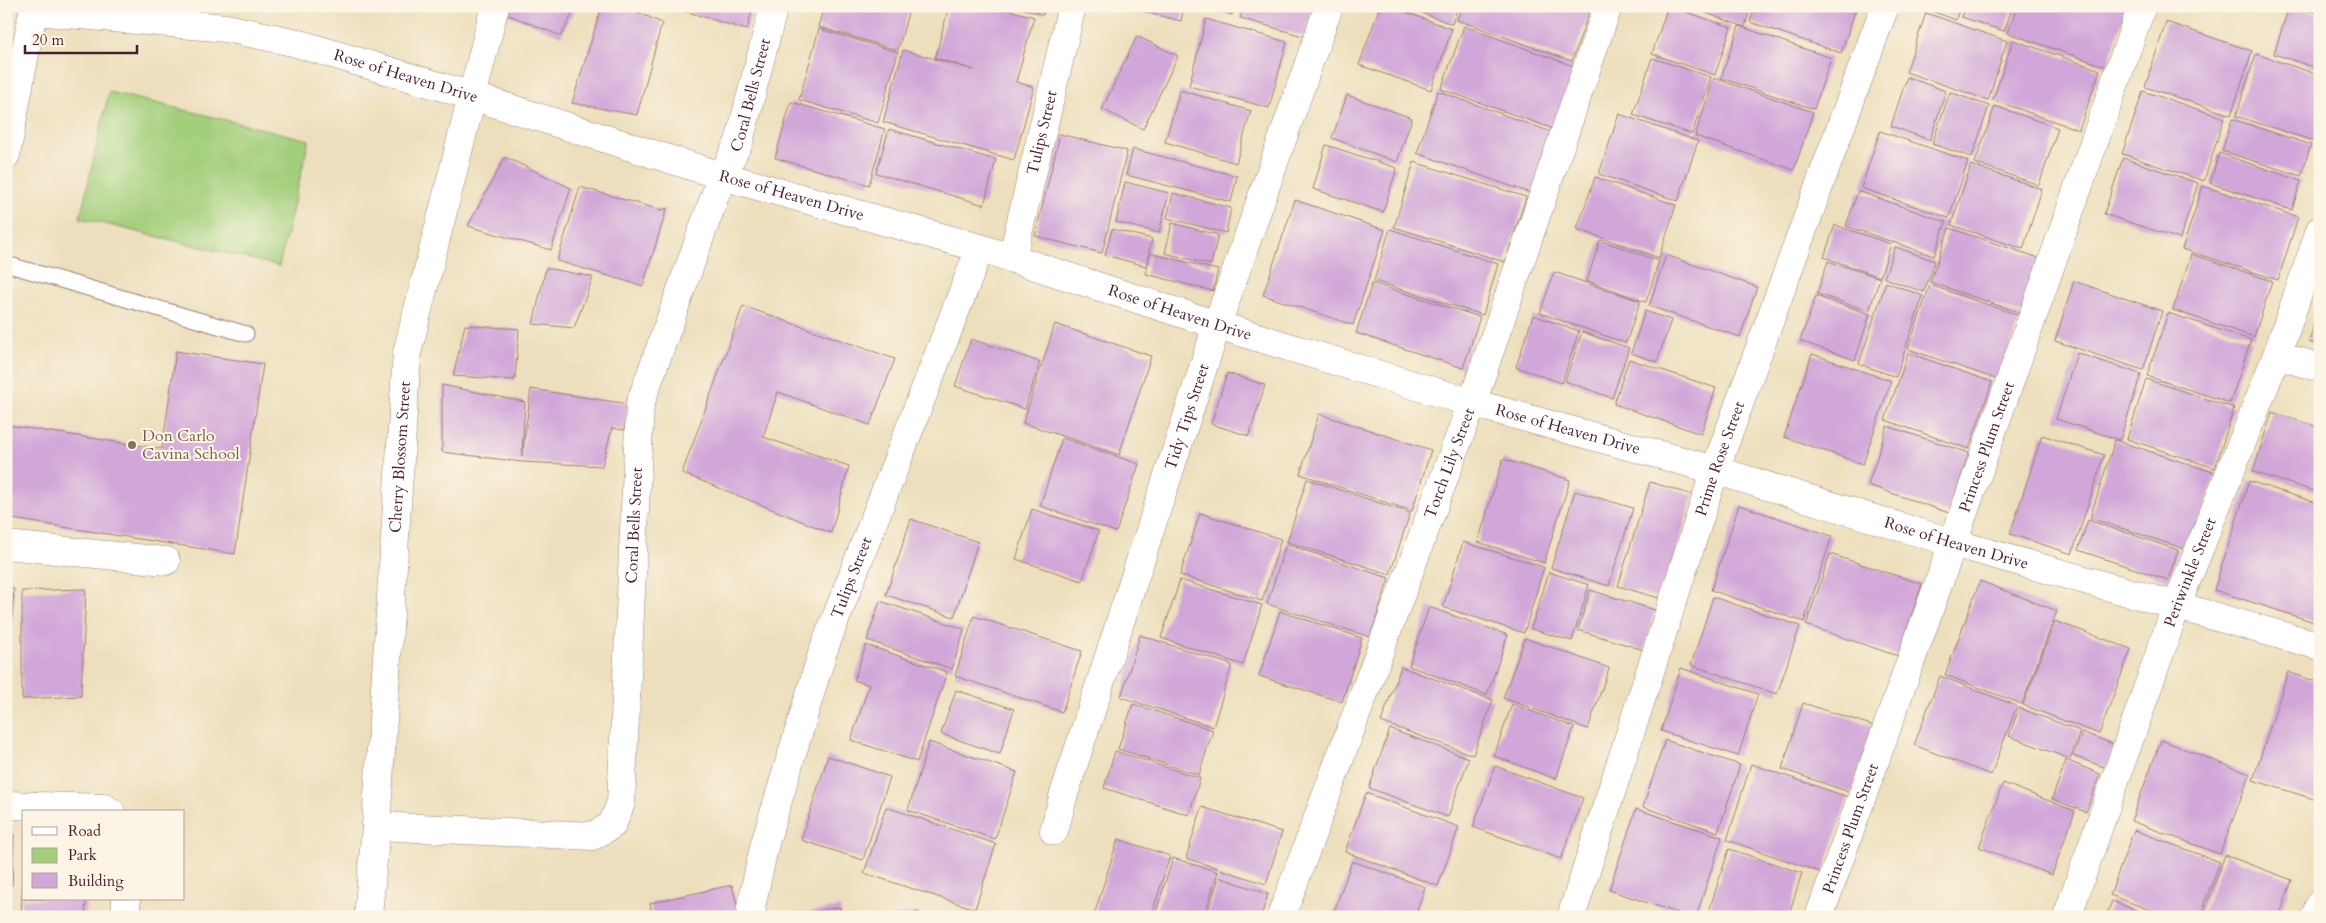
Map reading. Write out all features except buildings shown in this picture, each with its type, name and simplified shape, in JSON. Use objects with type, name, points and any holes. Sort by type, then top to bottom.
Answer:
[{"type":"street","name":"Cherry Blossom Street","points":[[368,917],[376,826],[407,354],[495,6]]},
{"type":"street","name":"Coral Bells Street","points":[[376,826],[593,836],[612,825],[621,803],[640,404],[722,176],[739,142],[774,6]]},
{"type":"street","name":"Tulips Street","points":[[1012,258],[1072,6]]},
{"type":"street","name":"Tidy Tips Street","points":[[1054,831],[1067,784],[1217,325],[1329,6]]},
{"type":"street","name":"Torch Lily Street","points":[[1281,917],[1472,403],[1608,6]]},
{"type":"street","name":"Prime Rose Street","points":[[1571,917],[1715,470],[1885,6]]},
{"type":"street","name":"Princess Plum Street","points":[[1818,917],[1953,543],[2142,6]]},
{"type":"street","name":"Rose of Heaven Drive","points":[[34,8],[229,17],[293,42],[472,96],[722,176],[980,248],[1217,325],[1472,403],[1715,470],[1953,543],[2320,646]]},
{"type":"street","points":[[6,155],[34,8]]},
{"type":"street","name":"Periwinkle Street","points":[[2067,917],[2176,607],[2277,355],[2320,230]]},
{"type":"street","name":"Tulips Street","points":[[753,917],[751,907],[764,842],[824,651],[980,248]]},
{"type":"street","points":[[2277,355],[2320,368]]},
{"type":"street","points":[[6,545],[166,561]]},
{"type":"street","points":[[6,805],[104,808],[108,810]]},
{"type":"street","points":[[126,900],[126,917]]},
{"type":"street","points":[[2315,917],[2320,903]]},
{"type":"lane","points":[[6,264],[246,334]]},
{"type":"green space","points":[[109,92],[309,140],[279,266],[80,218]]},
{"type":"place","name":"Don Carlo Cavina School","points":[[132,445]]}]
